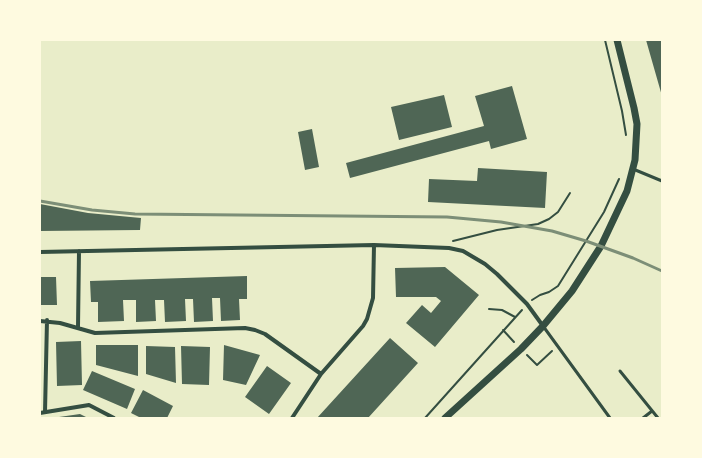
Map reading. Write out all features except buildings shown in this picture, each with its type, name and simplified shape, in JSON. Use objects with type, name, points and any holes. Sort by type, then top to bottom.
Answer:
[{"type":"street","points":[[445,418],[521,349],[543,326],[572,291],[601,246],[627,191],[634,169],[637,124],[617,40]]},
{"type":"street","points":[[40,252],[374,245],[449,248],[462,252],[485,264],[498,274],[527,304],[543,326]]},
{"type":"street","points":[[292,418],[321,374],[363,326],[367,319],[373,298],[374,245]]},
{"type":"street","points":[[78,327],[79,251]]},
{"type":"street","points":[[40,320],[47,320],[78,327],[95,333],[245,328],[265,334],[321,374]]},
{"type":"street","points":[[47,320],[42,413],[89,405],[114,418]]},
{"type":"lane","points":[[634,169],[662,181]]},
{"type":"lane","points":[[543,326],[610,418]]},
{"type":"lane","points":[[620,371],[658,418]]},
{"type":"lane","points":[[644,418],[652,411]]},
{"type":"path","points":[[605,40],[622,111],[626,141]]},
{"type":"path","points":[[425,418],[533,298],[549,292],[558,286],[572,266],[604,212],[620,178]]},
{"type":"path","points":[[452,241],[497,230],[538,224],[549,219],[558,212],[570,193]]},
{"type":"path","points":[[488,309],[502,310],[515,317]]},
{"type":"railway","points":[[40,201],[92,210],[135,214],[447,217],[501,222],[552,231],[586,241],[633,258],[662,271]]}]
